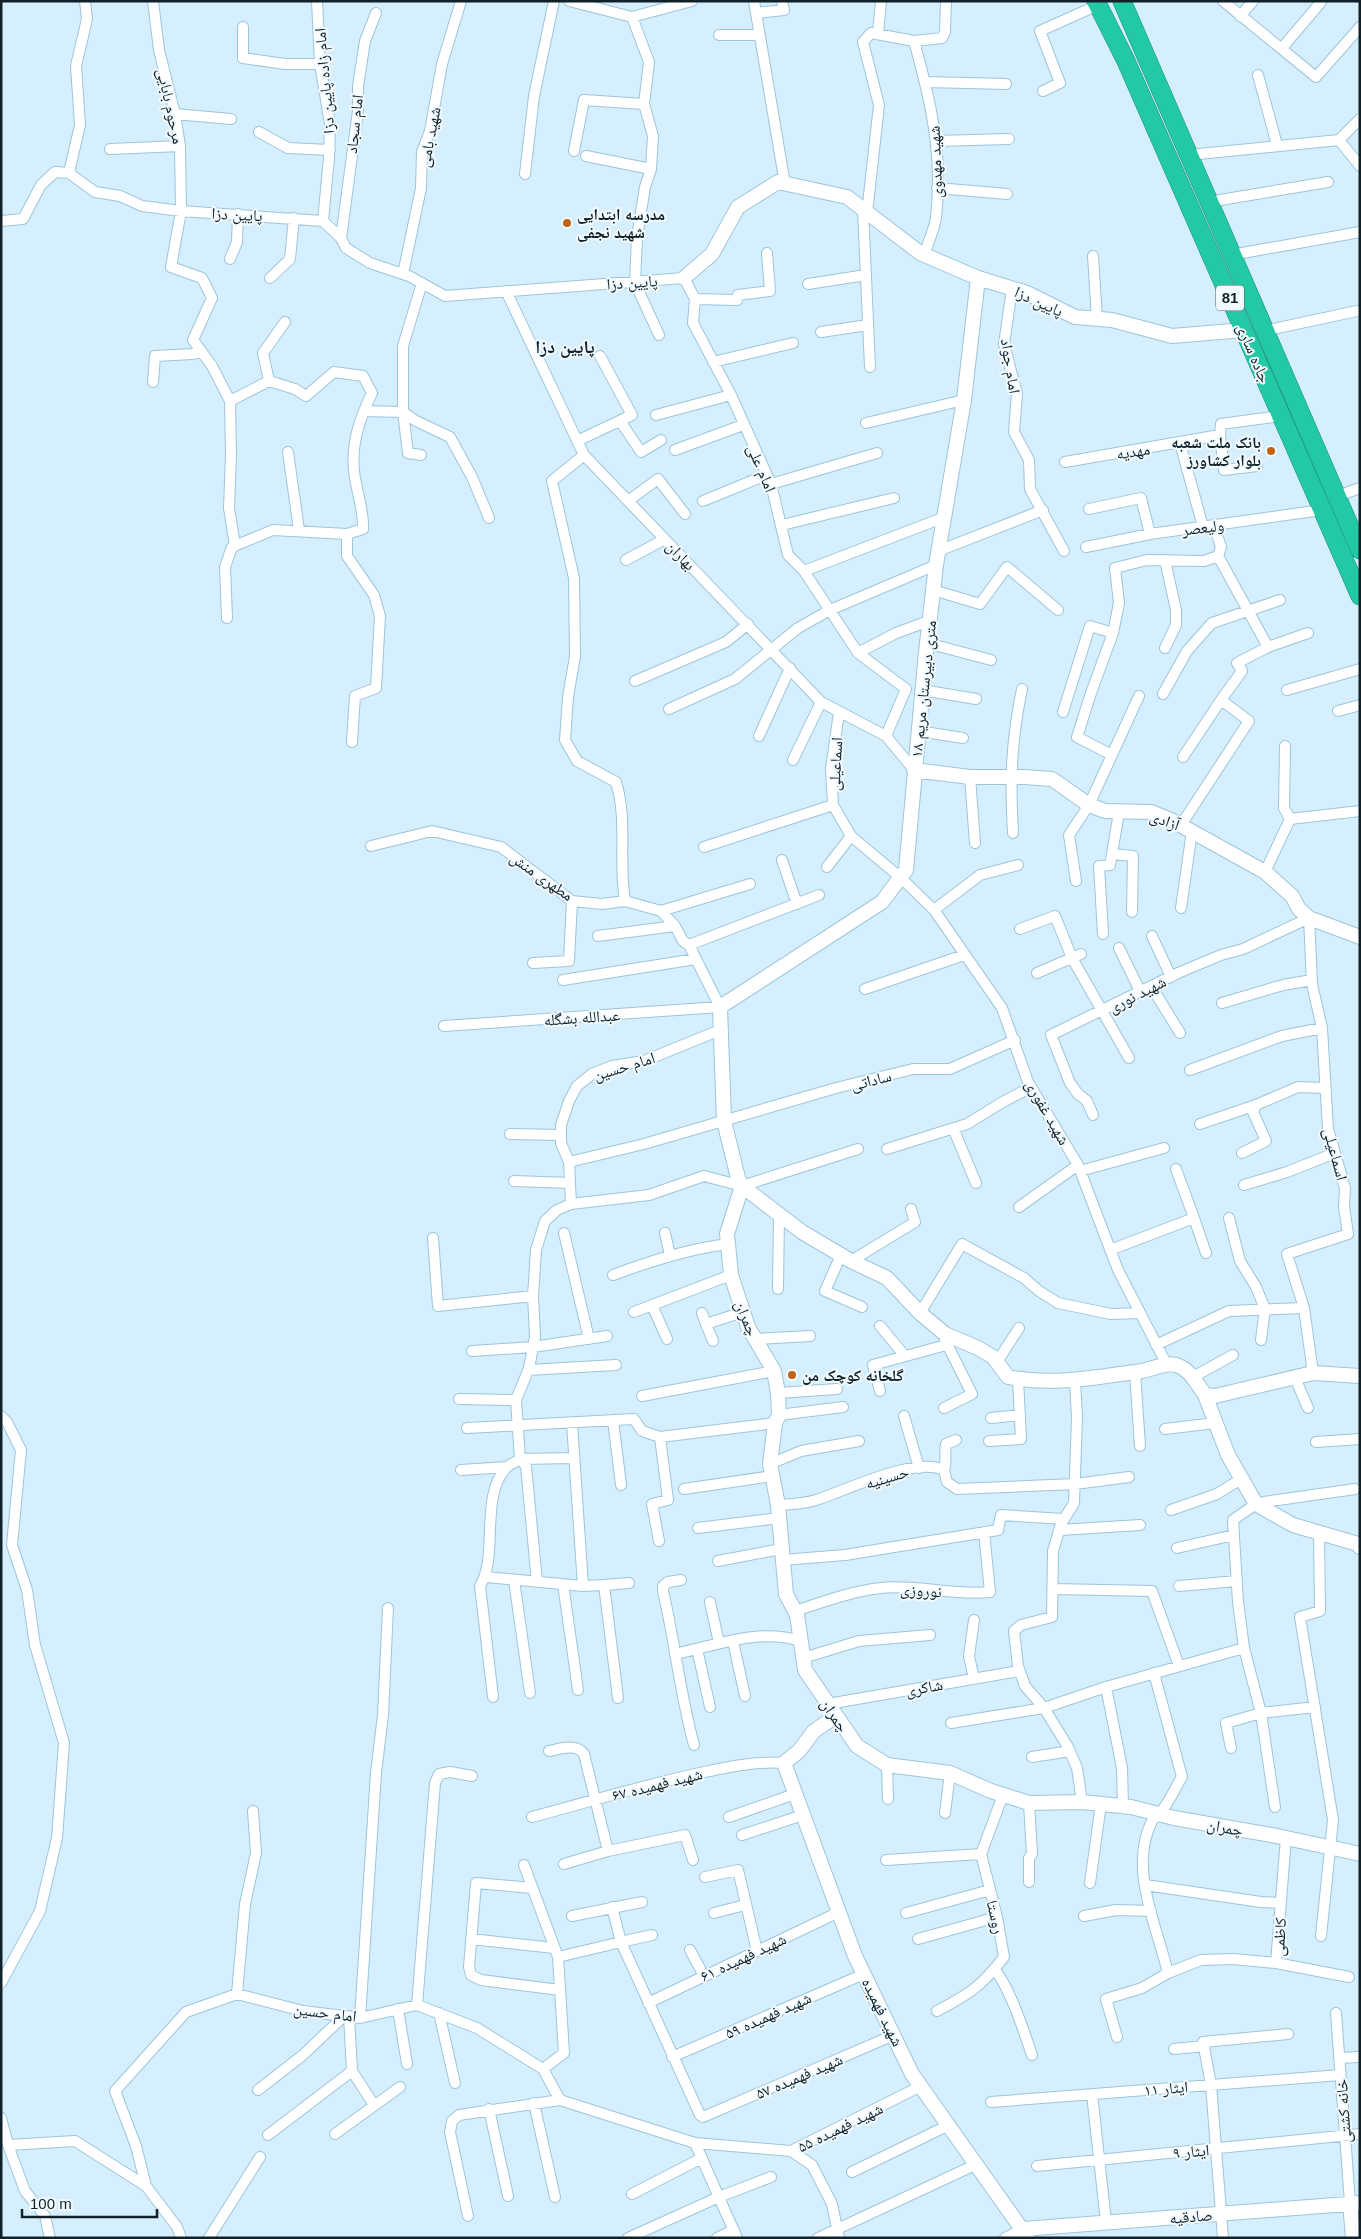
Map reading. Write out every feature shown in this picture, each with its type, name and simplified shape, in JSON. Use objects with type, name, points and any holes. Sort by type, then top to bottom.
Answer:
[{"type":"highway","name":"جاده ساری","points":[[1122,1],[1335,497],[1360,550]]},
{"type":"highway","name":"جاده ساری","points":[[1099,6],[1126,61],[1360,596]]},
{"type":"street","points":[[1,221],[23,219],[41,185],[54,172],[69,173],[80,125],[76,66],[87,19],[85,1]]},
{"type":"street","name":"مرحوم بابایی","points":[[153,1],[159,50],[175,114],[180,146],[181,211],[171,267],[202,278],[212,298],[193,340],[201,351]]},
{"type":"street","name":"امام زاده پایین دزا","points":[[317,1],[320,64],[330,124],[330,150],[323,221]]},
{"type":"street","name":"شهید بامی","points":[[403,274],[420,188],[422,152],[430,131],[442,64],[461,1]]},
{"type":"street","points":[[525,174],[534,96],[554,1]]},
{"type":"street","points":[[569,1],[632,16],[675,3],[692,1]]},
{"type":"street","points":[[754,1],[785,184],[778,182],[738,208],[712,254],[684,278],[695,299],[737,300],[738,295],[770,291],[767,253]]},
{"type":"street","points":[[756,13],[784,10],[782,1]]},
{"type":"street","points":[[878,34],[881,1]]},
{"type":"street","points":[[870,367],[865,211],[879,105],[863,42],[871,33],[914,41],[944,36],[946,1]]},
{"type":"street","points":[[1223,1],[1316,77],[1360,27]]},
{"type":"street","points":[[1240,16],[1253,1]]},
{"type":"street","points":[[1282,48],[1321,2]]},
{"type":"street","points":[[1043,91],[1060,83],[1040,31],[1099,6]]},
{"type":"street","name":"امام سجاد","points":[[341,238],[358,111],[358,86],[365,41],[376,13]]},
{"type":"street","points":[[632,16],[648,62],[644,104],[653,136],[651,169],[645,187],[638,237],[635,282],[659,335]]},
{"type":"street","points":[[243,27],[243,58],[285,64],[320,64]]},
{"type":"street","points":[[719,35],[759,35]]},
{"type":"street","name":"شهید مهدوی","points":[[914,41],[926,82],[936,141],[936,220],[924,255]]},
{"type":"street","points":[[1258,75],[1277,146]]},
{"type":"street","points":[[926,82],[1006,84]]},
{"type":"street","points":[[574,151],[584,100],[644,104]]},
{"type":"street","points":[[175,114],[231,119]]},
{"type":"street","points":[[1188,155],[1339,140],[1360,119]]},
{"type":"street","points":[[259,132],[288,148],[330,150]]},
{"type":"street","points":[[936,141],[1009,139]]},
{"type":"street","points":[[1339,140],[1359,165]]},
{"type":"street","points":[[110,149],[180,146]]},
{"type":"street","points":[[586,156],[651,169]]},
{"type":"street","name":"پایین دزا","points":[[69,173],[94,192],[120,196],[142,206],[181,211],[323,221],[341,238],[346,248],[370,263],[403,274],[445,296],[684,278]]},
{"type":"street","points":[[1208,202],[1328,182]]},
{"type":"street","name":"پایین دزا","points":[[785,184],[846,197],[924,255],[978,278],[1027,293],[1075,317],[1112,320],[1172,336],[1244,330]]},
{"type":"street","points":[[937,188],[1007,194]]},
{"type":"street","points":[[230,259],[237,242],[238,214]]},
{"type":"street","points":[[270,278],[290,259],[294,218]]},
{"type":"street","points":[[1231,255],[1360,232]]},
{"type":"street","points":[[1093,256],[1097,319]]},
{"type":"street","points":[[808,284],[866,275]]},
{"type":"street","name":"۱۸ متری دبیرستان مریم","points":[[720,1007],[882,902],[906,870],[929,621],[937,558],[964,400],[978,278]]},
{"type":"street","points":[[421,454],[408,453],[403,412],[403,346],[422,283]]},
{"type":"street","name":"امام جواد","points":[[1012,288],[1004,344],[1017,394],[1014,432],[1029,460],[1030,489],[1064,551]]},
{"type":"street","name":"بهاران","points":[[506,291],[584,455],[772,648],[821,702],[886,736],[914,770]]},
{"type":"street","name":"امام علی","points":[[695,299],[693,323],[731,395],[769,480],[782,525],[788,555],[804,570],[857,651],[906,689],[886,736]]},
{"type":"street","points":[[1264,331],[1358,311]]},
{"type":"street","points":[[269,381],[263,353],[285,322]]},
{"type":"street","points":[[821,332],[868,325]]},
{"type":"street","points":[[713,362],[793,343]]},
{"type":"street","points":[[153,382],[155,356],[193,354],[201,351],[212,366],[230,401],[231,456],[229,508],[235,546]]},
{"type":"street","points":[[577,441],[632,415],[600,356]]},
{"type":"street","points":[[227,618],[225,567],[232,547],[273,530],[347,534],[363,529],[364,518],[354,471],[354,440],[372,392],[363,376],[334,372],[306,396],[295,389],[269,381],[230,401]]},
{"type":"street","points":[[656,416],[731,395]]},
{"type":"street","points":[[866,422],[964,400]]},
{"type":"street","points":[[364,411],[403,412],[416,421],[450,437],[472,477],[489,518]]},
{"type":"street","name":"مهدیه","points":[[1065,462],[1220,435],[1221,424],[1280,416]]},
{"type":"street","points":[[620,421],[641,452],[661,440]]},
{"type":"street","points":[[675,450],[743,425]]},
{"type":"street","points":[[1220,435],[1224,470],[1257,466]]},
{"type":"street","points":[[1180,443],[1209,526],[1221,547],[1218,556],[1268,647]]},
{"type":"street","points":[[288,452],[299,530]]},
{"type":"street","points":[[703,501],[769,480],[877,453]]},
{"type":"street","points":[[584,455],[552,482],[574,578],[575,656],[568,696],[565,740],[577,761],[616,782],[623,814],[622,882],[625,901]]},
{"type":"street","points":[[628,500],[658,479],[686,514]]},
{"type":"street","points":[[1335,497],[1360,488]]},
{"type":"street","points":[[782,525],[894,498]]},
{"type":"street","points":[[1089,509],[1141,498],[1150,534]]},
{"type":"street","points":[[669,709],[735,679],[798,628],[830,610],[937,558],[1043,510]]},
{"type":"street","name":"ولیعصر","points":[[1086,547],[1150,534],[1322,510]]},
{"type":"street","points":[[804,570],[945,517]]},
{"type":"street","points":[[347,534],[347,556],[374,595],[380,616],[376,688],[355,696],[352,742]]},
{"type":"street","points":[[626,560],[665,539]]},
{"type":"street","points":[[1112,755],[1077,737],[1090,693],[1113,633],[1119,603],[1114,568],[1147,560],[1204,561],[1218,556]]},
{"type":"street","points":[[1165,560],[1176,610],[1176,625],[1165,648]]},
{"type":"street","points":[[933,590],[980,604],[1007,567],[1058,610]]},
{"type":"street","points":[[1163,694],[1187,651],[1212,623],[1280,600]]},
{"type":"street","points":[[857,651],[896,633],[929,621]]},
{"type":"street","points":[[635,681],[726,642],[748,624]]},
{"type":"street","points":[[1063,712],[1090,626],[1113,633]]},
{"type":"street","points":[[1182,758],[1242,671],[1237,663],[1268,647],[1308,633]]},
{"type":"street","points":[[927,643],[991,660]]},
{"type":"street","points":[[759,736],[790,668]]},
{"type":"street","points":[[1287,690],[1360,669]]},
{"type":"street","points":[[1013,833],[1010,777],[1012,744],[1022,689]]},
{"type":"street","points":[[922,690],[976,699]]},
{"type":"street","points":[[1076,880],[1069,836],[1089,805],[1139,696]]},
{"type":"street","points":[[1181,908],[1186,828],[1249,721],[1221,700]]},
{"type":"street","points":[[793,760],[821,702]]},
{"type":"street","points":[[1338,711],[1360,704]]},
{"type":"street","name":"اسماعیلی","points":[[839,712],[831,769],[833,806],[851,836],[901,878]]},
{"type":"street","points":[[918,731],[964,738]]},
{"type":"street","points":[[1285,746],[1284,808],[1290,819]]},
{"type":"street","name":"آزادی","points":[[914,770],[970,777],[1052,779],[1089,805],[1105,811],[1151,812],[1186,828],[1265,872],[1292,896],[1299,909],[1309,918]]},
{"type":"street","points":[[970,777],[975,843]]},
{"type":"street","points":[[704,847],[833,806]]},
{"type":"street","points":[[1290,819],[1360,811]]},
{"type":"street","points":[[1103,934],[1099,866],[1110,865],[1119,812]]},
{"type":"street","points":[[1265,872],[1290,819]]},
{"type":"street","name":"مطهری منش","points":[[371,846],[432,832],[501,847],[572,901],[602,904],[625,901],[661,911]]},
{"type":"street","points":[[826,867],[851,836]]},
{"type":"street","points":[[1112,854],[1132,856],[1132,912]]},
{"type":"street","points":[[782,860],[797,904]]},
{"type":"street","points":[[934,910],[980,875],[1018,865]]},
{"type":"street","name":"شهید غفوری","points":[[901,878],[934,910],[1002,1008],[1031,1087],[1079,1168],[1110,1250],[1167,1365]]},
{"type":"street","points":[[742,1186],[729,1146],[724,1121],[720,1007],[689,945],[683,941],[675,926],[661,911],[750,884]]},
{"type":"street","points":[[689,945],[819,895]]},
{"type":"street","points":[[533,963],[569,961],[572,901]]},
{"type":"street","points":[[1020,929],[1055,916],[1077,956],[1101,1012],[1128,1058]]},
{"type":"street","points":[[1309,918],[1360,937]]},
{"type":"street","name":"اسماعیلی","points":[[1309,918],[1312,980],[1322,1028],[1328,1129],[1345,1188],[1344,1207],[1348,1234],[1288,1254],[1304,1308],[1314,1373]]},
{"type":"street","name":"شهید نوری","points":[[1094,1115],[1087,1101],[1078,1094],[1070,1083],[1051,1035],[1151,986],[1221,955],[1243,949],[1309,918]]},
{"type":"street","points":[[598,936],[675,926]]},
{"type":"street","points":[[1152,936],[1171,977]]},
{"type":"street","points":[[1119,948],[1140,992]]},
{"type":"street","points":[[865,989],[964,955]]},
{"type":"street","points":[[1037,973],[1077,956]]},
{"type":"street","points":[[563,980],[696,959]]},
{"type":"street","points":[[1222,1003],[1312,980]]},
{"type":"street","points":[[1151,986],[1180,1033]]},
{"type":"street","name":"عبدالله بشگله","points":[[444,1026],[720,1007]]},
{"type":"street","points":[[1190,1070],[1282,1036],[1322,1028]]},
{"type":"street","name":"امام حسین","points":[[571,1204],[569,1162],[560,1143],[561,1125],[569,1101],[577,1086],[592,1074],[612,1066],[644,1061],[720,1030]]},
{"type":"street","name":"ساداتی","points":[[569,1162],[644,1144],[836,1088],[913,1069],[950,1069],[1015,1040]]},
{"type":"street","points":[[888,1149],[967,1124],[1000,1103],[1031,1087]]},
{"type":"street","points":[[1200,1124],[1256,1105],[1298,1087],[1326,1088]]},
{"type":"street","points":[[1242,1153],[1266,1141],[1253,1112],[1256,1105]]},
{"type":"street","points":[[953,1128],[976,1183]]},
{"type":"street","points":[[510,1134],[561,1135]]},
{"type":"street","points":[[1019,1206],[1079,1168],[1164,1148]]},
{"type":"street","points":[[742,1186],[858,1149]]},
{"type":"street","points":[[1244,1185],[1287,1172],[1335,1153]]},
{"type":"street","points":[[1176,1169],[1206,1253]]},
{"type":"street","points":[[537,1582],[526,1466],[520,1459],[516,1400],[528,1370],[535,1337],[533,1296],[536,1250],[545,1221],[557,1210],[571,1204],[649,1195],[704,1176],[742,1186],[802,1232],[846,1258],[887,1278],[920,1313],[942,1331],[978,1348],[997,1362],[1008,1377],[1018,1379],[1074,1380],[1177,1365],[1192,1376],[1205,1395],[1228,1455],[1256,1504],[1293,1525],[1358,1544],[1360,1547]]},
{"type":"street","points":[[514,1181],[570,1183]]},
{"type":"street","name":"چمران","points":[[742,1186],[727,1234],[728,1244],[732,1275],[748,1327],[774,1371],[778,1393],[771,1470],[778,1512],[786,1594],[795,1611],[805,1670],[857,1746],[888,1765],[950,1773],[1003,1795],[1029,1803],[1082,1802],[1123,1806],[1160,1813],[1174,1818],[1286,1838],[1360,1854]]},
{"type":"street","points":[[862,1307],[825,1291],[846,1258],[915,1222],[911,1209]]},
{"type":"street","points":[[778,1289],[779,1214]]},
{"type":"street","points":[[1110,1250],[1194,1218]]},
{"type":"street","points":[[1229,1218],[1240,1261],[1256,1287],[1266,1309],[1261,1340]]},
{"type":"street","points":[[564,1233],[589,1339]]},
{"type":"street","points":[[665,1233],[670,1255]]},
{"type":"street","points":[[433,1238],[438,1306],[533,1296]]},
{"type":"street","points":[[613,1275],[670,1255],[728,1244]]},
{"type":"street","points":[[920,1313],[962,1244],[1024,1278],[1039,1291],[1058,1303],[1112,1314],[1140,1313]]},
{"type":"street","points":[[634,1312],[732,1275]]},
{"type":"street","points":[[652,1305],[667,1339]]},
{"type":"street","points":[[1156,1345],[1229,1310],[1304,1308]]},
{"type":"street","points":[[706,1324],[743,1312]]},
{"type":"street","points":[[702,1313],[713,1341]]},
{"type":"street","points":[[880,1326],[905,1356]]},
{"type":"street","points":[[997,1362],[1019,1328]]},
{"type":"street","points":[[942,1331],[946,1345],[972,1394],[944,1408]]},
{"type":"street","points":[[472,1352],[533,1348],[607,1336]]},
{"type":"street","points":[[755,1339],[810,1336]]},
{"type":"street","points":[[880,1391],[873,1365],[946,1345]]},
{"type":"street","points":[[1192,1376],[1233,1355]]},
{"type":"street","points":[[528,1370],[616,1365]]},
{"type":"street","points":[[642,1396],[774,1371]]},
{"type":"street","points":[[1135,1372],[1140,1446]]},
{"type":"street","points":[[1205,1395],[1216,1396],[1314,1373],[1360,1376]]},
{"type":"street","points":[[1295,1378],[1308,1408]]},
{"type":"street","points":[[989,1441],[1021,1439],[1018,1379]]},
{"type":"street","points":[[1074,1380],[1077,1418],[1074,1503],[1064,1519],[1053,1551],[1052,1617],[1020,1625],[1014,1632],[1019,1671],[1024,1686],[1044,1708],[1070,1751],[1077,1768],[1082,1802]]},
{"type":"street","points":[[778,1393],[837,1389]]},
{"type":"street","points":[[459,1399],[516,1400]]},
{"type":"street","points":[[467,1428],[634,1419],[642,1431],[660,1436],[777,1419],[843,1407]]},
{"type":"street","points":[[991,1418],[1020,1415]]},
{"type":"street","points":[[1,1416],[7,1422],[21,1450],[12,1545],[27,1590],[35,1645],[64,1743],[57,1838],[40,1911],[1,1983]]},
{"type":"street","points":[[904,1416],[919,1468]]},
{"type":"street","points":[[613,1420],[621,1484]]},
{"type":"street","points":[[572,1423],[573,1458],[584,1586]]},
{"type":"street","points":[[1165,1429],[1215,1423]]},
{"type":"street","points":[[659,1541],[652,1504],[668,1500],[660,1436]]},
{"type":"street","points":[[1316,1442],[1360,1439]]},
{"type":"street","points":[[956,1440],[946,1444],[947,1462],[944,1470],[947,1482],[957,1489],[1074,1484],[1128,1477]]},
{"type":"street","points":[[684,1489],[771,1470],[801,1451],[859,1441]]},
{"type":"street","points":[[461,1470],[507,1467],[520,1459],[573,1458]]},
{"type":"street","name":"حسینیه","points":[[698,1528],[778,1512],[902,1470],[936,1466],[944,1470]]},
{"type":"street","points":[[493,1697],[480,1586],[486,1577],[489,1525],[495,1488],[507,1467]]},
{"type":"street","points":[[1171,1510],[1217,1494],[1242,1479]]},
{"type":"street","points":[[1275,1807],[1261,1713],[1244,1648],[1233,1520],[1256,1504],[1300,1495],[1355,1489]]},
{"type":"street","points":[[718,1561],[781,1554],[845,1555],[998,1530],[1002,1515],[1064,1519]]},
{"type":"street","points":[[1060,1530],[1140,1525]]},
{"type":"street","name":"نوروزی","points":[[795,1611],[832,1599],[882,1588],[971,1594],[990,1592],[984,1532]]},
{"type":"street","points":[[1319,1532],[1320,1611],[1300,1617],[1333,1820],[1321,1936]]},
{"type":"street","points":[[1177,1548],[1234,1535]]},
{"type":"street","points":[[486,1577],[584,1586],[629,1583]]},
{"type":"street","points":[[514,1580],[530,1694]]},
{"type":"street","points":[[681,1580],[668,1582],[664,1586],[663,1591],[680,1688],[694,1745]]},
{"type":"street","points":[[1179,1586],[1237,1581]]},
{"type":"street","points":[[563,1584],[578,1690]]},
{"type":"street","points":[[604,1585],[618,1698]]},
{"type":"street","points":[[1053,1589],[1152,1591],[1179,1666]]},
{"type":"street","points":[[710,1602],[719,1643]]},
{"type":"street","points":[[360,2018],[376,1772],[383,1715],[388,1608]]},
{"type":"street","points":[[974,1620],[969,1656],[974,1678]]},
{"type":"street","points":[[675,1654],[764,1634],[785,1637],[801,1642]]},
{"type":"street","points":[[803,1658],[859,1642],[930,1635]]},
{"type":"street","points":[[733,1640],[745,1696]]},
{"type":"street","points":[[951,1723],[1044,1708],[1106,1687],[1244,1648]]},
{"type":"street","points":[[697,1649],[710,1707]]},
{"type":"street","name":"شاکری","points":[[828,1704],[1019,1671]]},
{"type":"street","points":[[1154,1673],[1182,1777],[1160,1813],[1153,1819],[1144,1841],[1143,1874],[1168,1974]]},
{"type":"street","points":[[1106,1687],[1122,1768],[1123,1806]]},
{"type":"street","points":[[1231,1748],[1226,1723],[1261,1713],[1315,1707]]},
{"type":"street","points":[[784,1763],[798,1751],[814,1731],[836,1716]]},
{"type":"street","points":[[549,1751],[574,1747],[580,1749],[584,1754],[608,1851]]},
{"type":"street","points":[[1032,1757],[1070,1751]]},
{"type":"street","name":"شهید فهمیده ۶۷","points":[[532,1817],[662,1781],[724,1768],[766,1762],[784,1763]]},
{"type":"street","name":"شهید فهمیده","points":[[784,1763],[864,1974],[912,2074],[1025,2233]]},
{"type":"street","points":[[888,1765],[888,1799]]},
{"type":"street","points":[[472,1776],[450,1772],[439,1774],[435,1783],[418,2005],[477,2028],[543,2069],[560,2100]]},
{"type":"street","points":[[945,1813],[950,1773]]},
{"type":"street","points":[[729,1817],[795,1794]]},
{"type":"street","points":[[886,1860],[981,1854],[1003,1795]]},
{"type":"street","points":[[1029,1803],[1032,1854],[1029,1858],[1029,1882]]},
{"type":"street","points":[[1090,1883],[1101,1804]]},
{"type":"street","points":[[146,2186],[136,2146],[115,2090],[186,2012],[237,1994],[245,1904],[256,1853],[253,1811]]},
{"type":"street","points":[[742,1835],[803,1815]]},
{"type":"street","points":[[564,1864],[608,1851],[686,1836],[693,1860]]},
{"type":"street","name":"کاظمی","points":[[1286,1838],[1276,1964],[1349,1977]]},
{"type":"street","name":"روستا","points":[[937,2011],[967,1995],[987,1979],[1004,1957],[997,1917],[981,1854]]},
{"type":"street","points":[[524,1865],[556,1953],[560,1990],[564,2053],[543,2069]]},
{"type":"street","points":[[704,1877],[738,1870],[756,1951]]},
{"type":"street","points":[[532,1888],[476,1884],[469,1967],[471,1975],[480,1980],[560,1990]]},
{"type":"street","points":[[1145,1884],[1260,1902],[1280,1902]]},
{"type":"street","points":[[906,1913],[990,1890]]},
{"type":"street","points":[[572,1916],[642,1902]]},
{"type":"street","points":[[714,1913],[745,1905]]},
{"type":"street","points":[[612,1907],[620,1942],[672,2057]]},
{"type":"street","points":[[1084,1916],[1116,1910],[1151,1911]]},
{"type":"street","name":"شهید فهمیده ۶۱","points":[[648,2003],[839,1912]]},
{"type":"street","points":[[918,1939],[997,1917]]},
{"type":"street","points":[[471,1939],[556,1953],[652,1935]]},
{"type":"street","points":[[690,1950],[704,1976]]},
{"type":"street","points":[[1117,2037],[1106,1998],[1142,1988],[1168,1974],[1201,1960],[1232,1959],[1276,1964]]},
{"type":"street","points":[[994,1969],[1000,1976],[1022,2024],[1032,2055]]},
{"type":"street","name":"شهید فهمیده ۵۹","points":[[672,2057],[864,1974]]},
{"type":"street","name":"امام حسین","points":[[237,1994],[303,2011],[360,2018],[418,2005]]},
{"type":"street","points":[[398,2009],[407,2064]]},
{"type":"street","points":[[439,2013],[455,2083]]},
{"type":"street","name":"خانه کشتی","points":[[1336,2013],[1345,2136],[1355,2203],[1354,2238]]},
{"type":"street","points":[[347,2016],[352,2071],[374,2105]]},
{"type":"street","points":[[258,2090],[303,2055],[347,2016]]},
{"type":"street","points":[[1223,2238],[1211,2085],[1203,2042],[1288,2034]]},
{"type":"street","name":"شهید فهمیده ۵۷","points":[[672,2057],[700,2115],[703,2117],[894,2035]]},
{"type":"street","points":[[1174,2049],[1204,2046]]},
{"type":"street","points":[[1339,2058],[1360,2057]]},
{"type":"street","points":[[268,2135],[352,2071]]},
{"type":"street","name":"ایثار ۱۱","points":[[991,2102],[1340,2075]]},
{"type":"street","name":"شهید فهمیده ۵۵","points":[[695,2143],[791,2151],[921,2086]]},
{"type":"street","points":[[335,2134],[400,2087]]},
{"type":"street","points":[[1092,2094],[1106,2222]]},
{"type":"street","points":[[468,2216],[450,2132],[452,2121],[459,2115],[489,2109],[560,2100],[695,2143],[735,2234],[717,2238]]},
{"type":"street","points":[[534,2103],[555,2197]]},
{"type":"street","points":[[489,2109],[508,2196]]},
{"type":"street","points":[[1,2118],[8,2145],[25,2191],[45,2216],[50,2238]]},
{"type":"street","points":[[852,2172],[949,2125]]},
{"type":"street","name":"ایثار ۹","points":[[1037,2166],[1360,2134]]},
{"type":"street","points":[[8,2145],[75,2141],[146,2186],[177,2227],[181,2238]]},
{"type":"street","points":[[791,2151],[812,2164],[832,2204],[838,2234]]},
{"type":"street","points":[[208,2238],[260,2157]]},
{"type":"street","points":[[632,2194],[702,2158]]},
{"type":"street","points":[[818,2238],[838,2234],[977,2164]]},
{"type":"street","points":[[628,2238],[719,2197],[771,2178]]},
{"type":"street","name":"صادقیه","points":[[1025,2233],[1106,2222],[1355,2203]]},
{"type":"street","points":[[1005,2238],[1025,2233]]},
{"type":"place","name":"مدرسه ابتدایی شهید نجفی","points":[[567,223]]},
{"type":"place","name":"بانک ملت شعبه بلوار کشاورز","points":[[1271,451]]},
{"type":"place","name":"گلخانه کوچک من","points":[[792,1375]]},
{"type":"district","name":"پایین دزا","points":[[565,347]]}]
